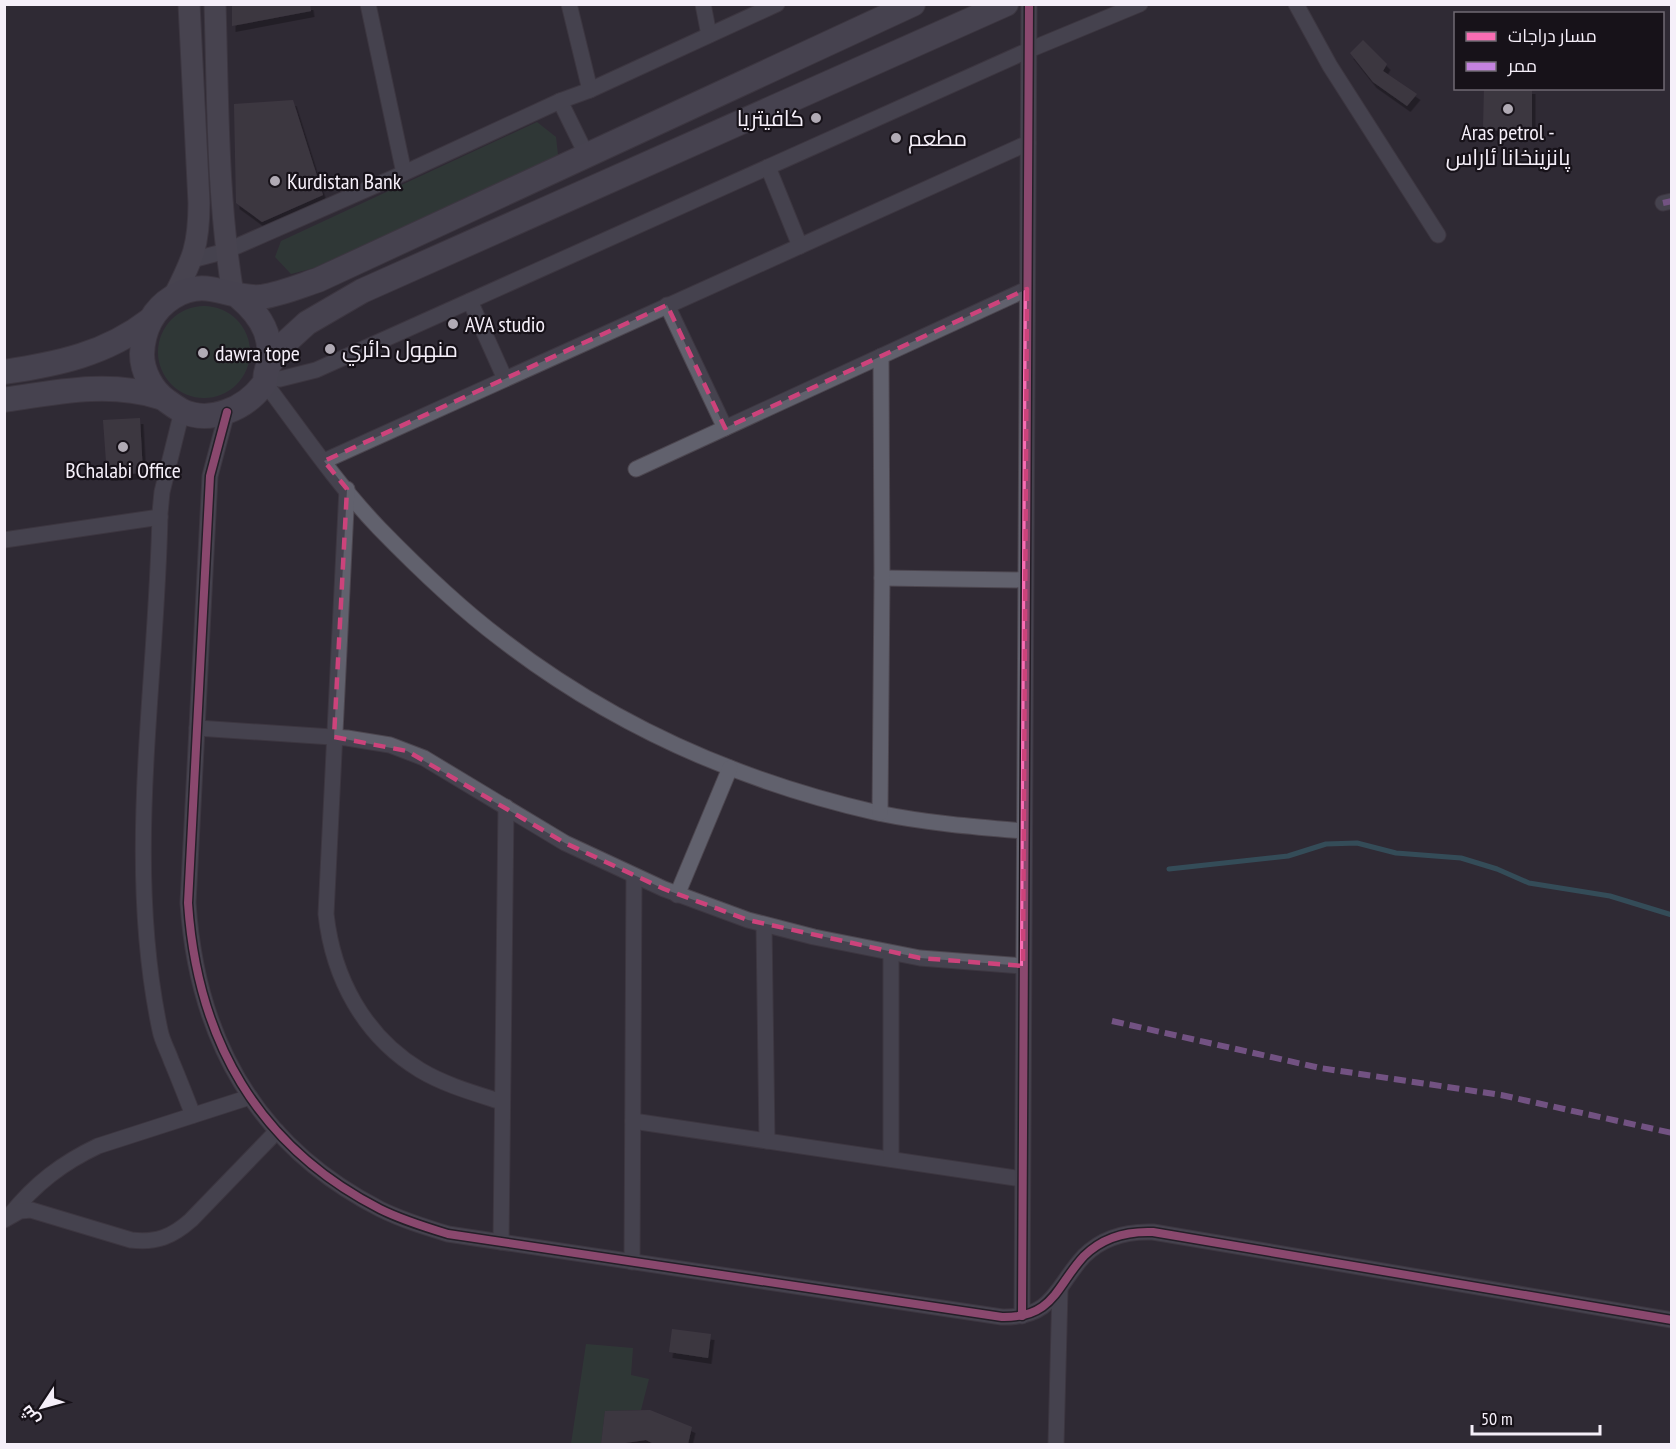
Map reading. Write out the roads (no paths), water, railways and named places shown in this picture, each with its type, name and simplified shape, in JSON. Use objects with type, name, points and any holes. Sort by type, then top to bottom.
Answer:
[{"type":"main road","points":[[174,296],[192,260],[199,232],[200,203],[189,4]]},
{"type":"main road","points":[[215,4],[226,251],[236,295],[254,310],[264,327],[270,346],[266,376]]},
{"type":"main road","points":[[160,397],[148,380],[142,360],[143,340],[150,320],[160,306],[174,296],[188,290],[203,288],[218,289],[236,295],[261,297],[318,280],[913,4]]},
{"type":"main road","points":[[4,400],[80,389],[110,388],[140,390],[160,397],[182,411],[199,415],[216,415],[227,412],[247,401],[266,376],[284,344],[307,323],[362,291],[1006,4]]},
{"type":"main road","points":[[4,372],[55,364],[83,356],[110,345],[150,320]]},
{"type":"street","points":[[368,4],[404,173]]},
{"type":"street","points":[[569,4],[590,90]]},
{"type":"street","points":[[703,4],[710,35]]},
{"type":"street","points":[[192,260],[226,251],[560,101],[590,90],[777,4]]},
{"type":"street","points":[[1022,1316],[1029,4]]},
{"type":"street","points":[[266,376],[280,378],[316,370],[1029,50],[1140,4]]},
{"type":"street","points":[[1296,4],[1330,66],[1438,235]]},
{"type":"street","points":[[560,101],[587,156]]},
{"type":"street","points":[[324,461],[1028,143]]},
{"type":"street","points":[[768,167],[800,246]]},
{"type":"street","points":[[636,469],[1027,290]]},
{"type":"street","points":[[470,301],[505,379]]},
{"type":"street","points":[[667,305],[725,428]]},
{"type":"street","points":[[880,813],[881,356]]},
{"type":"street","points":[[266,376],[324,461],[377,526],[436,585],[501,639],[570,687],[643,729],[730,768],[798,792],[880,813],[951,825],[1024,831]]},
{"type":"street","points":[[182,411],[162,492],[143,837],[146,944],[161,1033],[193,1115]]},
{"type":"street","points":[[227,412],[210,476],[188,903],[196,971],[213,1026],[232,1068],[250,1097],[277,1131],[322,1173],[351,1193],[414,1224],[448,1234],[1002,1317],[1022,1316],[1037,1311],[1050,1302],[1094,1247],[1122,1234],[1145,1232],[1671,1320]]},
{"type":"street","points":[[347,489],[326,915],[334,958],[349,996],[372,1029],[403,1059],[440,1080],[502,1102]]},
{"type":"street","points":[[4,540],[160,517]]},
{"type":"street","points":[[882,578],[1025,580]]},
{"type":"street","points":[[197,728],[369,740],[407,751],[439,767],[565,843],[677,895],[764,924],[891,953],[920,958],[1023,966]]},
{"type":"street","points":[[677,895],[730,768]]},
{"type":"street","points":[[501,1242],[506,807]]},
{"type":"street","points":[[632,1262],[634,876]]},
{"type":"street","points":[[764,924],[767,1141]]},
{"type":"street","points":[[891,953],[891,1159]]},
{"type":"street","points":[[7,1218],[39,1183],[71,1160],[98,1146],[250,1097]]},
{"type":"street","points":[[633,1121],[1022,1179]]},
{"type":"street","points":[[7,1218],[21,1211],[32,1210],[131,1240],[147,1242],[164,1239],[179,1232],[277,1131]]},
{"type":"street","points":[[1056,1444],[1060,1289]]},
{"type":"waterway","points":[[1169,869],[1288,856],[1326,844],[1357,843],[1396,853],[1461,858],[1497,869],[1529,883],[1610,896],[1672,915]]},
{"type":"place","name":"Aras petrol - پانزینخانا ئاراس","points":[[1508,109]]},
{"type":"place","name":"كافيتريا","points":[[816,118]]},
{"type":"place","name":"مطعم","points":[[896,138]]},
{"type":"place","name":"Kurdistan Bank","points":[[275,181]]},
{"type":"place","name":"AVA studio","points":[[453,324]]},
{"type":"place","name":"منهول دائري","points":[[330,349]]},
{"type":"place","name":"dawra tope","points":[[203,353]]},
{"type":"place","name":"BChalabi Office","points":[[123,447]]}]
